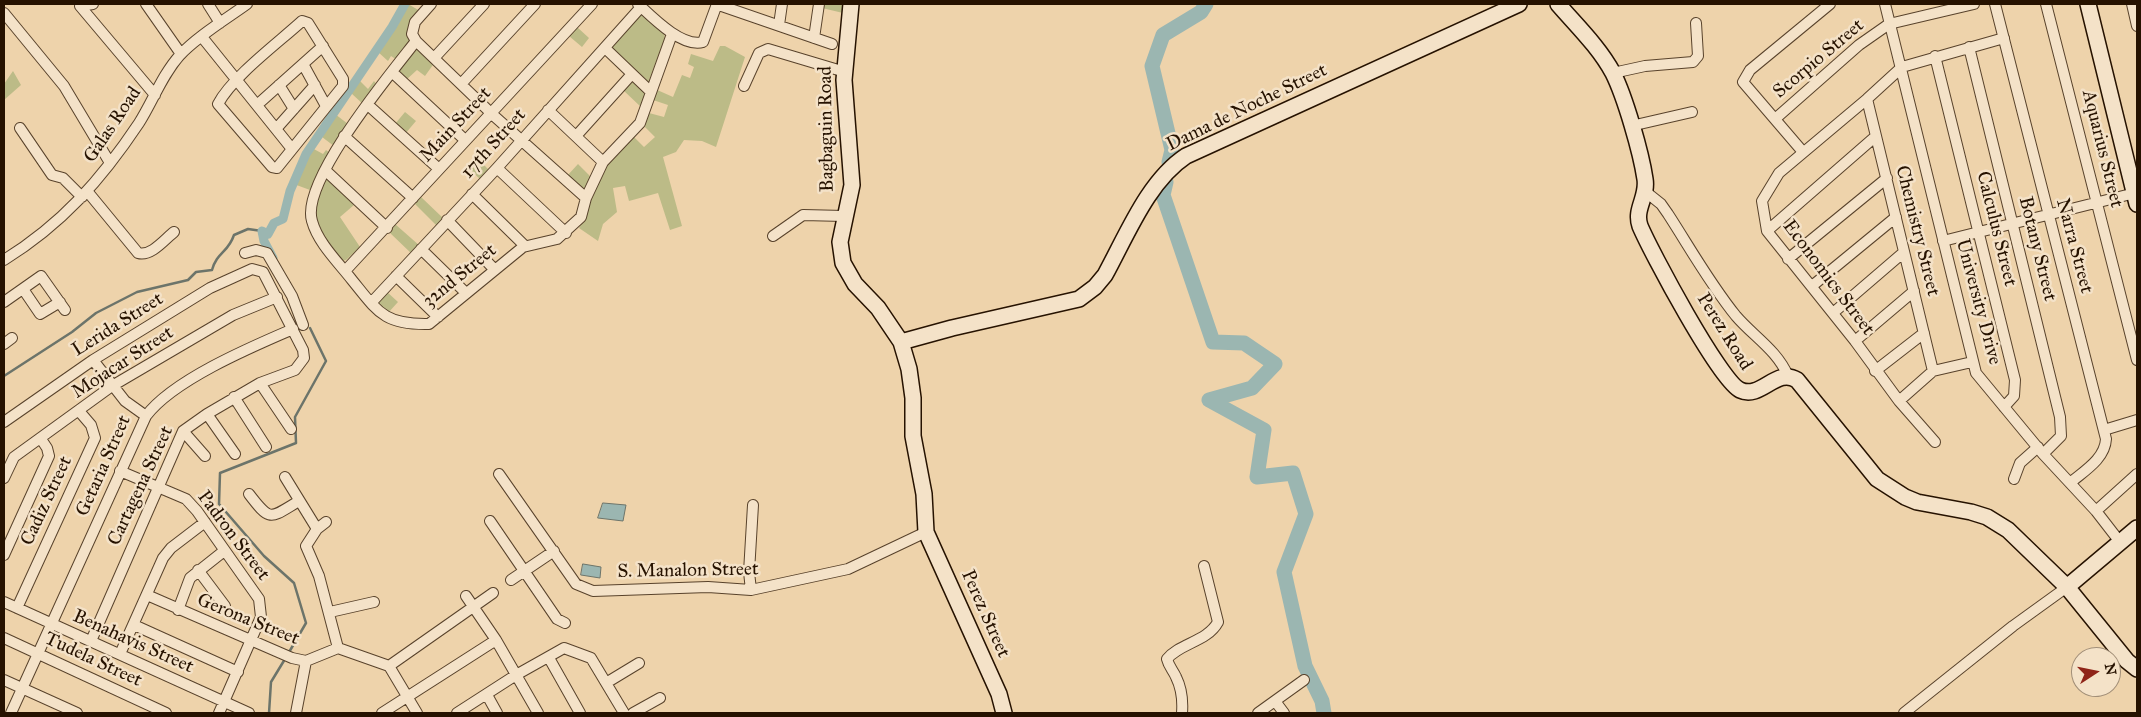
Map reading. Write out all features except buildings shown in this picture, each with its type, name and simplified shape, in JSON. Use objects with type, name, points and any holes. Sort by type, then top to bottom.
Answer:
[{"type":"street","points":[[78,5],[93,4]]},
{"type":"street","points":[[146,4],[181,54]]},
{"type":"street","points":[[208,4],[220,23]]},
{"type":"street","name":"Galas Road","points":[[4,260],[49,229],[84,194],[110,163],[181,54],[247,4]]},
{"type":"street","name":"32nd Street","points":[[431,4],[414,22],[414,37],[392,72],[344,136],[325,170],[310,205],[311,220],[318,235],[371,303],[384,317],[412,324],[429,324],[525,246],[557,240],[581,217],[586,198],[603,162],[640,123],[672,34]]},
{"type":"street","points":[[435,57],[484,4]]},
{"type":"street","points":[[462,83],[535,4]]},
{"type":"street","name":"Main Street","points":[[345,271],[387,228],[465,140],[592,4]]},
{"type":"street","points":[[640,5],[672,34],[698,43],[703,42],[716,4],[743,8],[779,25],[832,44]]},
{"type":"street","points":[[779,25],[782,4]]},
{"type":"street","points":[[814,38],[819,4]]},
{"type":"street","name":"Bagbaguin Road","points":[[850,4],[844,114],[852,186],[844,216],[840,242],[844,263],[855,284],[878,308],[901,342],[909,369],[913,436],[924,494],[926,532]]},
{"type":"street","name":"Dama de Noche Street","points":[[901,342],[1079,298],[1095,287],[1105,275],[1156,183],[1173,164],[1186,156],[1278,113],[1519,4]]},
{"type":"street","name":"Perez Road","points":[[1558,4],[1595,46],[1613,73],[1644,172],[1646,192],[1638,213],[1643,232],[1707,349],[1736,388],[1748,392],[1788,376]]},
{"type":"street","points":[[1804,152],[1743,82],[1750,70],[1830,4]]},
{"type":"street","name":"University Drive","points":[[1885,4],[1902,66],[1976,373],[2040,450],[2096,511],[2120,542]]},
{"type":"street","name":"Scorpio Street","points":[[1775,119],[1859,45],[1889,24],[1943,7],[1974,4]]},
{"type":"street","name":"Narra Street","points":[[1995,4],[2047,214],[2104,430],[2105,448],[2102,455],[2070,483]]},
{"type":"street","name":"Aquarius Street","points":[[2046,4],[2137,360]]},
{"type":"street","points":[[1943,241],[2097,202],[2136,199],[2134,175],[2088,4]]},
{"type":"street","points":[[2132,4],[2137,26]]},
{"type":"street","points":[[78,5],[155,95]]},
{"type":"street","name":"17th Street","points":[[371,303],[497,168],[605,48],[640,5]]},
{"type":"street","points":[[4,13],[64,86],[110,163]]},
{"type":"street","points":[[302,21],[308,23],[323,46],[343,79],[343,86],[277,168],[272,167],[218,104],[224,94],[237,81],[302,21]]},
{"type":"street","points":[[1613,73],[1646,66],[1694,62],[1698,56],[1696,23]]},
{"type":"street","points":[[202,37],[292,149]]},
{"type":"street","points":[[414,37],[492,113],[586,198]]},
{"type":"street","name":"Economics Street","points":[[1935,442],[1898,401],[1855,341],[1767,231],[1762,201],[1779,173],[1868,99],[1902,66],[2004,38]]},
{"type":"street","points":[[257,105],[323,46]]},
{"type":"street","name":"Botany Street","points":[[1969,47],[2060,417],[2061,436],[2020,464],[2014,479]]},
{"type":"street","points":[[605,48],[651,92]]},
{"type":"street","points":[[744,86],[759,53],[768,49],[845,72]]},
{"type":"street","name":"Calculus Street","points":[[1935,56],[2015,380],[2014,396],[2004,407]]},
{"type":"street","points":[[303,64],[326,106]]},
{"type":"street","points":[[392,72],[465,140]]},
{"type":"street","points":[[577,136],[632,74]]},
{"type":"street","points":[[279,85],[294,109]]},
{"type":"street","points":[[276,129],[315,85]]},
{"type":"street","name":"Chemistry Street","points":[[1868,99],[1933,371]]},
{"type":"street","points":[[368,105],[439,169]]},
{"type":"street","points":[[548,110],[603,162]]},
{"type":"street","points":[[1631,126],[1692,112]]},
{"type":"street","points":[[20,128],[52,175],[63,178],[84,194],[138,253],[145,254],[174,232]]},
{"type":"street","points":[[344,136],[413,198]]},
{"type":"street","points":[[1767,231],[1876,136]]},
{"type":"street","points":[[497,168],[566,233]]},
{"type":"street","points":[[325,170],[387,228]]},
{"type":"street","points":[[1788,259],[1886,178]]},
{"type":"street","points":[[1646,192],[1661,204],[1728,305],[1746,327],[1776,356],[1788,376],[1801,384],[1877,479],[1891,490],[1917,502],[1988,517],[2008,530],[2067,587],[2127,661],[2137,669]]},
{"type":"street","points":[[472,194],[525,246]]},
{"type":"street","points":[[773,236],[802,215],[844,216]]},
{"type":"street","points":[[1812,286],[1896,217]]},
{"type":"street","points":[[447,220],[496,270]]},
{"type":"street","points":[[421,249],[466,293]]},
{"type":"street","points":[[245,253],[256,250],[267,253],[292,296],[303,325]]},
{"type":"street","points":[[1833,313],[1904,252]]},
{"type":"street","name":"Cartagena Street","points":[[91,641],[183,431],[234,397],[260,383],[295,370],[301,365],[304,358],[303,350],[277,297],[262,272],[258,269]]},
{"type":"street","name":"Lerida Street","points":[[4,422],[93,360],[210,288],[258,269]]},
{"type":"street","points":[[396,276],[438,317]]},
{"type":"street","points":[[4,302],[23,289],[42,277],[63,306],[40,314],[23,289]]},
{"type":"street","points":[[1855,341],[1914,292]]},
{"type":"street","name":"Mojacar Street","points":[[4,478],[13,458],[112,386],[233,315],[277,297]]},
{"type":"street","name":"Getaria Street","points":[[11,713],[146,416],[153,407],[171,392],[242,351],[293,329]]},
{"type":"street","points":[[1875,371],[1924,333]]},
{"type":"street","points":[[93,360],[125,401],[146,416]]},
{"type":"street","points":[[1898,401],[1933,371],[1972,362]]},
{"type":"street","points":[[260,383],[291,429]]},
{"type":"street","points":[[234,397],[266,447]]},
{"type":"street","name":"Cadiz Street","points":[[17,608],[95,438],[91,425],[79,411]]},
{"type":"street","points":[[207,414],[235,454]]},
{"type":"street","points":[[2104,430],[2137,420]]},
{"type":"street","points":[[183,431],[205,456]]},
{"type":"street","points":[[4,556],[49,456],[47,448],[41,439]]},
{"type":"street","name":"Padron Street","points":[[120,471],[158,486],[186,500],[205,522],[224,552],[259,599],[261,617],[219,713]]},
{"type":"street","name":"S. Manalon Street","points":[[499,474],[576,584],[594,591],[708,586],[751,590],[848,569],[926,532]]},
{"type":"street","points":[[2096,511],[2137,474]]},
{"type":"street","points":[[285,477],[317,529]]},
{"type":"street","points":[[249,494],[264,513],[269,516],[300,501]]},
{"type":"street","points":[[751,590],[749,572],[753,505]]},
{"type":"street","points":[[490,521],[558,620],[565,623]]},
{"type":"street","points":[[120,654],[162,558],[171,548],[205,522]]},
{"type":"street","points":[[326,522],[317,529],[306,546],[319,576],[338,648],[389,666],[417,713]]},
{"type":"street","points":[[1904,713],[2013,626],[2067,587],[2137,528]]},
{"type":"street","name":"Perez Street","points":[[926,532],[999,694],[1004,713]]},
{"type":"street","points":[[511,580],[554,551]]},
{"type":"street","points":[[178,610],[190,578],[224,552]]},
{"type":"street","points":[[1182,713],[1184,698],[1167,659],[1172,652],[1188,646],[1215,628],[1218,622],[1204,566]]},
{"type":"street","points":[[198,570],[225,606]]},
{"type":"street","points":[[389,666],[493,593]]},
{"type":"street","name":"Gerona Street","points":[[146,595],[288,656],[306,661],[338,648]]},
{"type":"street","points":[[466,596],[496,640],[538,713]]},
{"type":"street","name":"Benahavis Street","points":[[4,602],[249,713]]},
{"type":"street","points":[[330,612],[374,602]]},
{"type":"street","points":[[134,625],[238,672]]},
{"type":"street","name":"Tudela Street","points":[[4,638],[166,713]]},
{"type":"street","points":[[382,713],[496,640]]},
{"type":"street","points":[[459,713],[516,675],[564,648],[591,658],[624,713]]},
{"type":"street","points":[[549,658],[580,713]]},
{"type":"street","points":[[296,713],[306,661]]},
{"type":"street","points":[[606,683],[639,663]]},
{"type":"street","points":[[4,680],[77,713]]},
{"type":"street","points":[[1258,713],[1304,680]]},
{"type":"street","points":[[487,695],[497,713]]},
{"type":"street","points":[[633,713],[660,698]]},
{"type":"street","points":[[1275,701],[1284,713]]},
{"type":"shaded area","points":[[408,4],[420,11],[413,41],[397,60],[391,56],[388,61],[378,52]]},
{"type":"shaded area","points":[[823,4],[844,4],[843,13],[822,8]]},
{"type":"shaded area","points":[[641,12],[664,33],[665,38],[648,83],[611,50],[611,45]]},
{"type":"shaded area","points":[[577,27],[589,38],[582,47],[569,36]]},
{"type":"shaded area","points":[[720,46],[725,46],[745,57],[716,147],[702,141],[684,140],[676,152],[663,157],[682,226],[670,230],[658,193],[629,201],[625,186],[613,188],[617,212],[603,224],[598,241],[579,228],[587,212],[601,170],[609,159],[634,137],[644,147],[655,137],[644,126],[649,113],[664,117],[668,105],[653,100],[655,89],[673,97],[682,75],[690,78],[694,67],[688,64],[691,54],[713,61]]},
{"type":"shaded area","points":[[417,47],[435,62],[425,76],[417,70],[406,80],[397,73]]},
{"type":"shaded area","points":[[13,71],[21,85],[4,100],[4,84]]},
{"type":"shaded area","points":[[632,78],[643,88],[645,94],[642,108],[622,89]]},
{"type":"shaded area","points":[[360,81],[368,89],[374,81],[377,85],[364,105],[351,93]]},
{"type":"shaded area","points":[[405,112],[416,121],[405,134],[395,124]]},
{"type":"shaded area","points":[[335,114],[348,124],[334,146],[322,137]]},
{"type":"shaded area","points":[[312,148],[323,154],[326,150],[331,154],[313,190],[310,190],[291,183]]},
{"type":"shaded area","points":[[479,160],[489,170],[480,179],[469,169]]},
{"type":"shaded area","points":[[578,164],[591,177],[584,191],[567,176]]},
{"type":"shaded area","points":[[326,175],[354,205],[340,217],[360,247],[346,260],[342,261],[318,227],[314,205]]},
{"type":"shaded area","points":[[421,197],[443,218],[437,226],[414,203]]},
{"type":"shaded area","points":[[395,224],[420,246],[413,255],[389,232]]},
{"type":"shaded area","points":[[386,291],[398,302],[388,313],[378,305],[378,299]]},
{"type":"water","points":[[603,503],[626,505],[623,521],[598,518]]},
{"type":"water","points":[[583,564],[601,567],[600,578],[581,575]]},
{"type":"waterway","points":[[273,258],[264,241],[262,231],[268,234],[274,223],[283,219],[290,191],[306,154],[392,27],[405,4]]},
{"type":"waterway","points":[[1169,162],[1172,150],[1152,66],[1163,35],[1201,12],[1206,4]]},
{"type":"waterway","points":[[1166,182],[1163,195],[1213,342],[1244,343],[1275,364],[1252,388],[1209,400],[1264,430],[1257,477],[1293,473],[1306,514],[1284,572],[1305,666],[1322,701],[1324,713]]},
{"type":"waterway","points":[[4,376],[72,332],[96,313],[137,292],[188,280],[196,272],[212,270],[217,259],[229,246],[234,235],[248,229],[262,231]]},
{"type":"waterway","points":[[288,654],[306,623],[294,583],[264,556],[219,504],[220,473],[296,443],[295,417],[326,361],[310,328]]},
{"type":"waterway","points":[[269,713],[271,682],[285,659]]}]
